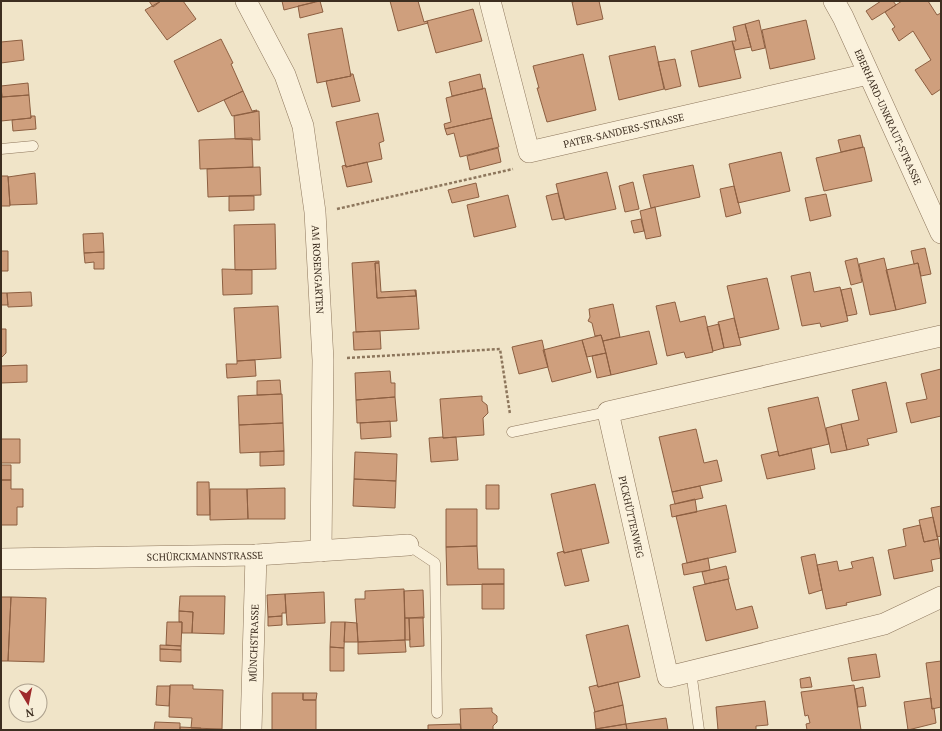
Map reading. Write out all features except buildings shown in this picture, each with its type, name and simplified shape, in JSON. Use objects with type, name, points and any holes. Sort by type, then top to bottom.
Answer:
[{"type":"street","name":"AM ROSENGARTEN","points":[[246,1],[285,75],[303,126],[315,212],[323,360],[321,551]]},
{"type":"street","points":[[490,1],[529,152]]},
{"type":"street","name":"EBERHARD-UNKRAUT-STRASSE","points":[[834,1],[941,233]]},
{"type":"street","name":"PATER-SANDERS-STRASSE","points":[[529,152],[868,74]]},
{"type":"street","points":[[608,412],[941,336]]},
{"type":"street","name":"PICKHÜTTENWEG","points":[[608,412],[668,677],[884,624],[941,597]]},
{"type":"street","name":"SCHÜRCKMANNSTRASSE","points":[[1,559],[256,555],[408,545]]},
{"type":"street","name":"MÜNCHSTRASSE","points":[[250,730],[256,555]]},
{"type":"lane","points":[[1,149],[33,146]]},
{"type":"lane","points":[[512,432],[608,412]]},
{"type":"lane","points":[[408,545],[435,563],[438,713]]},
{"type":"lane","points":[[691,671],[699,730]]},
{"type":"path","points":[[315,212],[330,211],[512,170],[529,152]]},
{"type":"path","points":[[323,360],[500,349],[512,432]]}]
